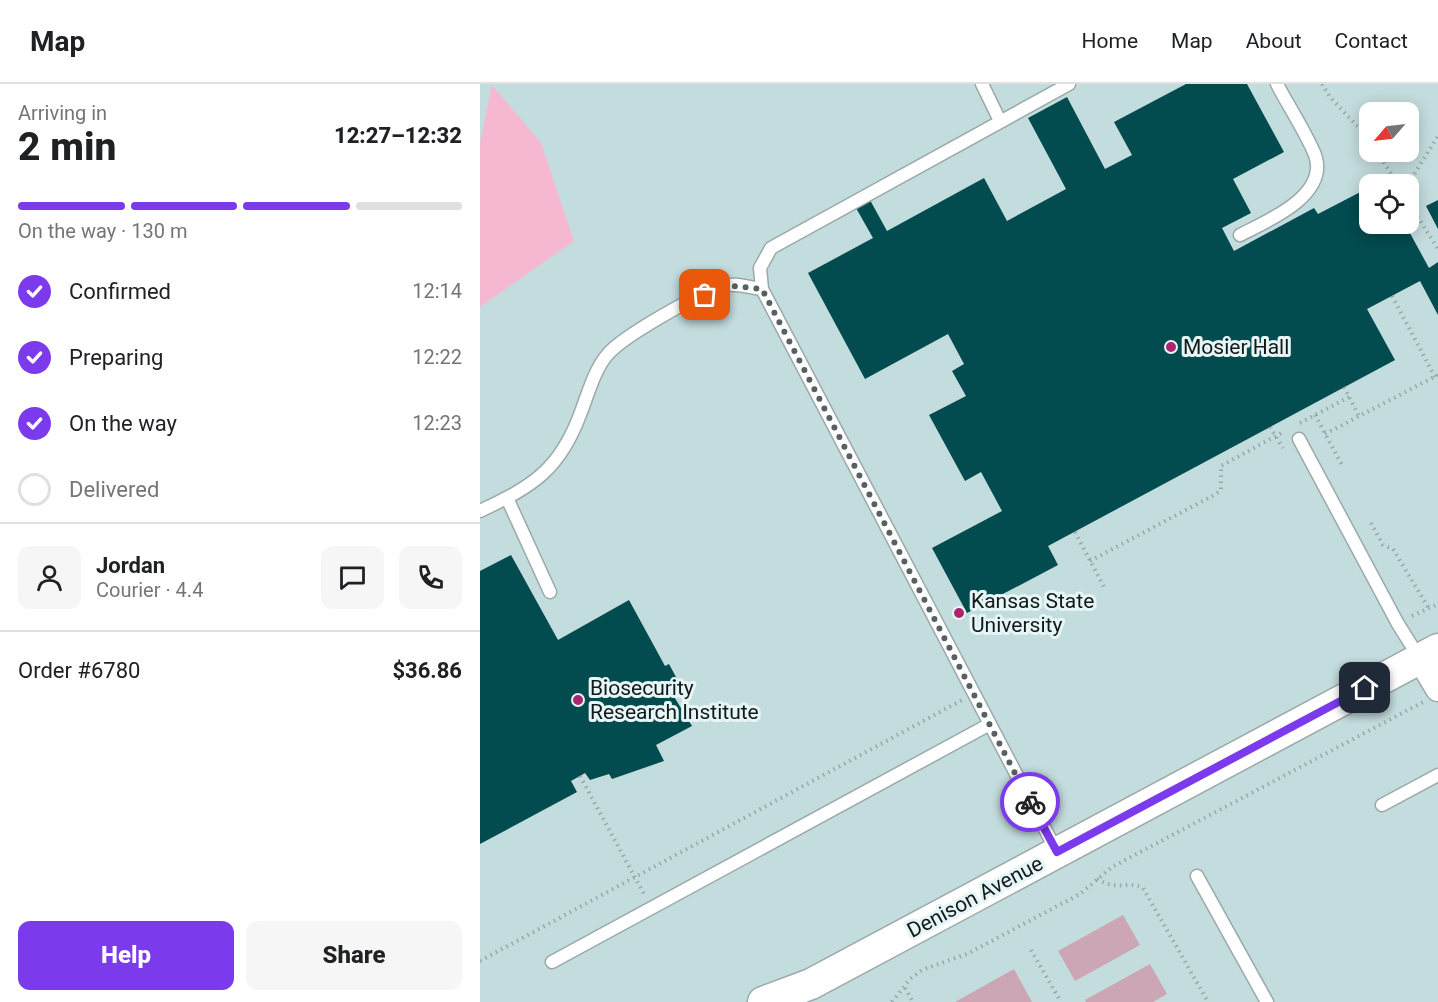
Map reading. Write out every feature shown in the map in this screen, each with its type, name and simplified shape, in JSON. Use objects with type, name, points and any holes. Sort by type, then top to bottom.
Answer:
[{"type":"street","points":[[1429,654],[1434,694]]},
{"type":"street","name":"Denison Avenue","points":[[763,1002],[810,993],[1057,852],[1429,654]]},
{"type":"lane","points":[[982,84],[1000,121]]},
{"type":"lane","points":[[1057,852],[762,289],[760,268],[771,248],[1069,84]]},
{"type":"lane","points":[[1240,235],[1292,207],[1315,182],[1316,159],[1277,84]]},
{"type":"lane","points":[[480,511],[532,485],[557,458],[573,435],[589,391],[607,355],[629,336],[724,285],[762,289]]},
{"type":"lane","points":[[1299,439],[1398,624],[1429,654]]},
{"type":"lane","points":[[507,498],[550,592]]},
{"type":"lane","points":[[552,962],[990,724]]},
{"type":"lane","points":[[1382,805],[1438,776]]},
{"type":"lane","points":[[1197,876],[1267,1002]]},
{"type":"path","points":[[1322,84],[1330,97],[1359,128]]},
{"type":"path","points":[[1414,174],[1438,137]]},
{"type":"path","points":[[1419,219],[1438,249]]},
{"type":"path","points":[[1325,434],[1436,376],[1392,296]]},
{"type":"path","points":[[1344,387],[1359,417]]},
{"type":"path","points":[[1090,561],[1216,494],[1221,490],[1221,466],[1349,397]]},
{"type":"path","points":[[1315,415],[1342,465]]},
{"type":"path","points":[[1270,427],[1282,448]]},
{"type":"path","points":[[1371,523],[1383,545],[1393,549],[1428,607]]},
{"type":"path","points":[[1075,532],[1105,589]]},
{"type":"path","points":[[1398,624],[1438,604]]},
{"type":"path","points":[[480,961],[974,693]]},
{"type":"path","points":[[892,1002],[910,979],[922,970],[967,954],[1080,894],[1112,867],[1434,694]]},
{"type":"path","points":[[580,776],[635,878]]},
{"type":"path","points":[[1097,879],[1114,888],[1136,885],[1143,888],[1208,1002]]},
{"type":"path","points":[[1031,950],[1060,1002]]},
{"type":"path","points":[[905,988],[913,1002]]},
{"type":"shaded area","name":"Kansas State University","points":[[480,84],[1438,84],[1438,1002],[480,1002]]},
{"type":"shaded area","points":[[492,85],[541,143],[574,241],[480,307],[480,143]]},
{"type":"shaded area","points":[[1123,915],[1140,945],[1075,981],[1058,951]]},
{"type":"shaded area","points":[[1150,964],[1167,994],[1153,1002],[1086,1002],[1085,1000]]},
{"type":"shaded area","points":[[1014,969],[1032,1002],[955,1002]]},
{"type":"building","name":"Mosier Hall","points":[[1186,84],[1247,84],[1284,152],[1233,179],[1251,213],[1222,228],[1234,251],[1314,208],[1318,214],[1359,193],[1359,234],[1410,234],[1429,268],[1438,262],[1438,315],[1420,281],[1367,309],[1395,360],[1048,546],[1058,565],[967,613],[932,548],[1002,511],[981,472],[965,481],[929,415],[966,396],[952,371],[964,364],[948,334],[865,379],[808,273],[873,238],[856,208],[870,200],[887,231],[984,178],[1007,221],[1066,189],[1028,118],[1067,97],[1105,169],[1132,155],[1114,122]]},
{"type":"building","points":[[1438,200],[1438,229],[1426,206]]},
{"type":"building","name":"Biosecurity Research Institute","points":[[511,555],[558,640],[629,600],[665,666],[669,664],[683,690],[673,695],[692,726],[656,745],[664,761],[612,779],[609,774],[590,780],[585,773],[571,781],[577,792],[480,844],[480,571]]},
{"type":"way so far","points":[[705,295],[724,285],[762,289],[1030,802]]},
{"type":"place","name":"Mosier Hall","points":[[1171,347]]},
{"type":"place","name":"Kansas State University","points":[[959,613]]},
{"type":"place","name":"Biosecurity Research Institute","points":[[578,700]]},
{"type":"route","points":[[1030,802],[1057,852],[1365,688]]}]
